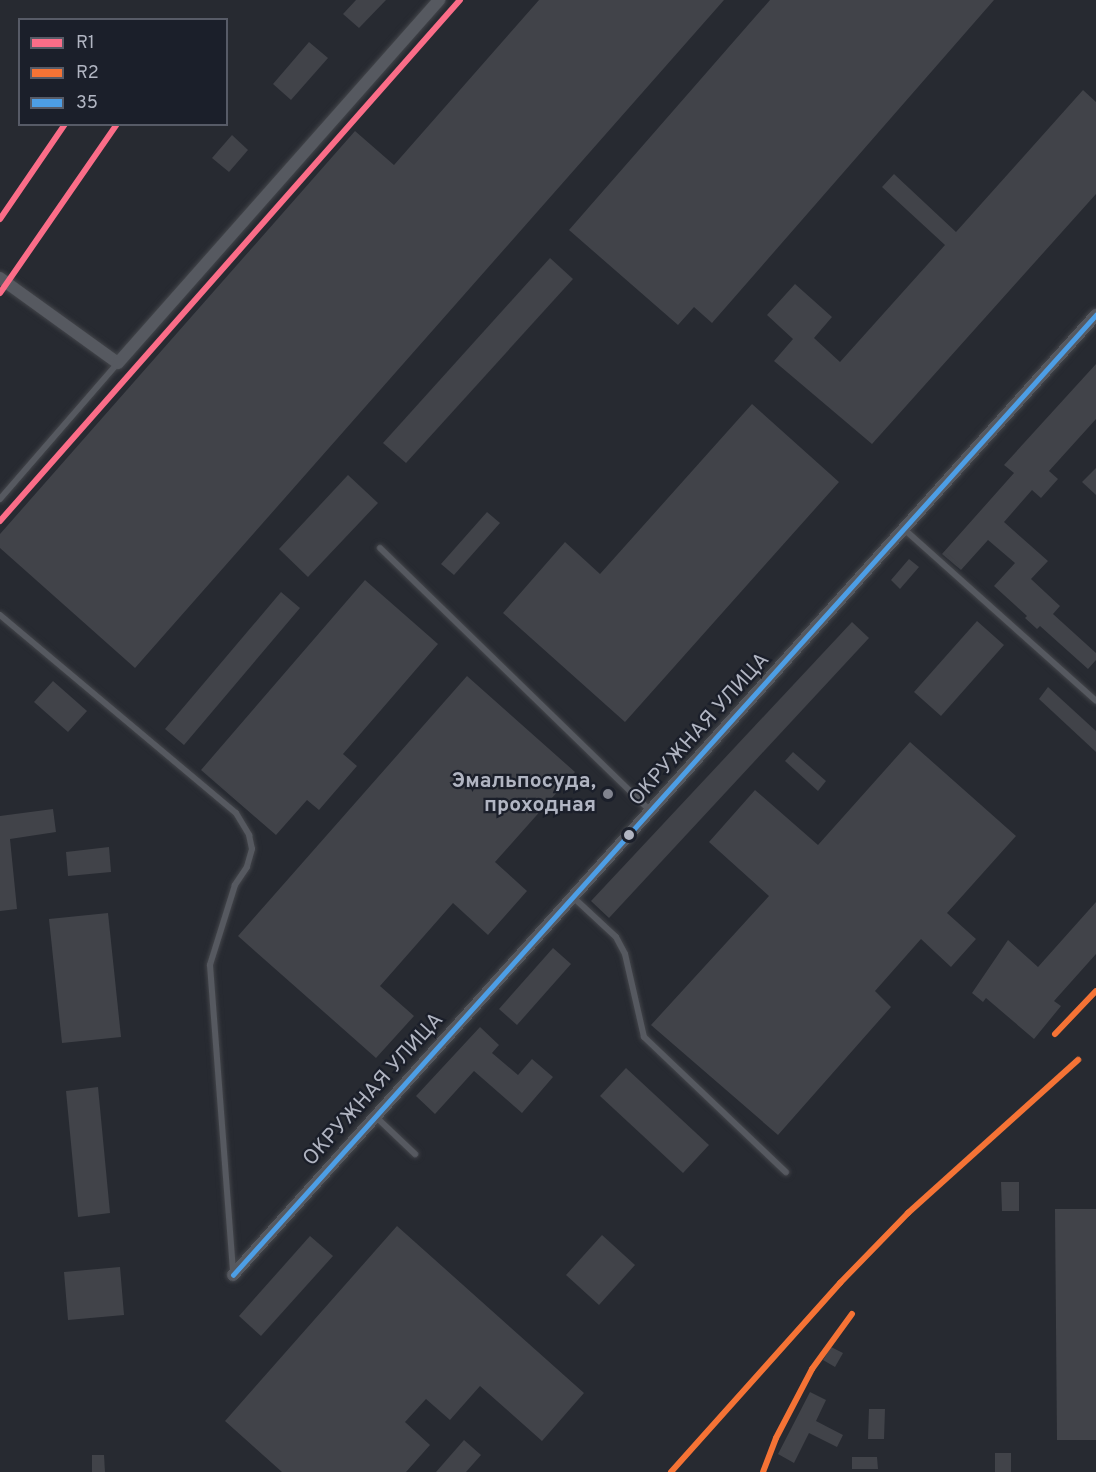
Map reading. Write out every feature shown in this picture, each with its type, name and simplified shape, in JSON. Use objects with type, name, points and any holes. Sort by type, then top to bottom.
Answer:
[{"type":"street","points":[[0,278],[118,363],[440,0]]},
{"type":"street","name":"ОКРУЖНАЯ УЛИЦА","points":[[233,1275],[652,812],[1096,315]]},
{"type":"lane","points":[[0,499],[118,363]]},
{"type":"lane","points":[[905,530],[1096,701]]},
{"type":"lane","points":[[380,548],[652,812]]},
{"type":"lane","points":[[0,615],[236,813],[249,835],[252,849],[247,867],[235,885],[210,965],[233,1275]]},
{"type":"lane","points":[[574,898],[616,937],[625,954],[644,1037],[786,1172]]},
{"type":"lane","points":[[376,1117],[415,1154]]},
{"type":"building","points":[[356,0],[386,0],[359,28],[343,14]]},
{"type":"building","points":[[539,0],[724,0],[135,668],[0,548],[0,534],[355,131],[394,165]]},
{"type":"building","points":[[770,0],[994,0],[712,323],[694,307],[678,325],[569,230]]},
{"type":"building","points":[[309,42],[328,58],[291,100],[273,84]]},
{"type":"building","points":[[1083,90],[1096,102],[1096,194],[872,444],[774,361],[793,339],[767,315],[795,284],[832,317],[814,338],[840,362],[945,245],[882,187],[894,174],[956,232]]},
{"type":"building","points":[[232,135],[248,150],[229,172],[212,158]]},
{"type":"building","points":[[550,258],[573,279],[406,463],[383,443]]},
{"type":"building","points":[[1096,364],[1096,419],[1049,471],[1058,479],[1041,498],[1032,490],[1004,522],[1048,561],[1031,579],[1060,606],[1053,614],[1096,653],[1096,660],[1088,669],[1040,626],[1037,629],[1025,618],[1027,616],[994,586],[1015,563],[988,540],[961,570],[942,554],[1014,473],[1004,465]]},
{"type":"building","points":[[752,404],[839,482],[625,722],[503,613],[565,542],[600,574]]},
{"type":"building","points":[[1096,468],[1096,495],[1082,482]]},
{"type":"building","points":[[348,475],[378,503],[308,577],[279,549]]},
{"type":"building","points":[[487,512],[500,523],[454,575],[441,564]]},
{"type":"building","points":[[909,559],[919,567],[900,589],[891,580]]},
{"type":"building","points":[[365,580],[438,644],[343,754],[357,766],[319,810],[307,800],[276,835],[201,770]]},
{"type":"building","points":[[281,592],[300,608],[184,745],[165,729]]},
{"type":"building","points":[[977,621],[1004,645],[941,716],[914,692]]},
{"type":"building","points":[[852,622],[869,638],[609,918],[591,901]]},
{"type":"building","points":[[467,676],[575,772],[495,862],[527,891],[488,935],[453,903],[380,986],[414,1016],[376,1058],[238,936]]},
{"type":"building","points":[[53,681],[87,711],[68,732],[34,702]]},
{"type":"building","points":[[1048,687],[1096,731],[1096,752],[1039,699]]},
{"type":"building","points":[[910,742],[1016,836],[947,913],[976,939],[951,967],[921,939],[875,991],[891,1007],[778,1135],[651,1025],[769,896],[709,842],[755,790],[818,845]]},
{"type":"building","points":[[793,752],[826,781],[818,791],[785,761]]},
{"type":"building","points":[[53,809],[56,832],[10,839],[17,909],[0,911],[0,816]]},
{"type":"building","points":[[109,847],[111,872],[68,876],[66,852]]},
{"type":"building","points":[[1096,902],[1096,954],[1054,1001],[1061,1006],[1034,1039],[986,998],[983,1002],[972,993],[1008,940],[1038,967]]},
{"type":"building","points":[[108,913],[121,1037],[62,1043],[49,919]]},
{"type":"building","points":[[553,948],[571,964],[517,1025],[499,1009]]},
{"type":"building","points":[[480,1027],[499,1045],[492,1053],[518,1075],[532,1059],[553,1077],[522,1113],[474,1071],[435,1114],[416,1096]]},
{"type":"building","points":[[626,1068],[709,1145],[683,1173],[600,1096]]},
{"type":"building","points":[[98,1087],[110,1213],[78,1217],[66,1091]]},
{"type":"building","points":[[1001,1182],[1019,1182],[1019,1211],[1002,1211]]},
{"type":"building","points":[[1055,1209],[1096,1209],[1096,1440],[1057,1440]]},
{"type":"building","points":[[397,1226],[584,1393],[542,1441],[480,1386],[450,1420],[426,1399],[405,1422],[430,1445],[406,1472],[282,1472],[225,1421]]},
{"type":"building","points":[[602,1235],[635,1265],[599,1305],[566,1275]]},
{"type":"building","points":[[310,1236],[333,1256],[261,1336],[239,1316]]},
{"type":"building","points":[[120,1267],[124,1315],[68,1320],[64,1272]]},
{"type":"building","points":[[831,1347],[843,1353],[835,1367],[823,1360]]},
{"type":"building","points":[[810,1392],[826,1400],[816,1421],[843,1435],[837,1447],[809,1433],[794,1463],[778,1454]]},
{"type":"building","points":[[869,1409],[885,1409],[884,1439],[868,1439]]},
{"type":"building","points":[[464,1440],[481,1455],[466,1472],[436,1472]]},
{"type":"building","points":[[995,1453],[1011,1453],[1011,1472],[995,1472]]},
{"type":"building","points":[[92,1455],[104,1455],[105,1472],[92,1472]]},
{"type":"building","points":[[852,1457],[877,1457],[878,1469],[852,1469]]},
{"type":"transit line","name":"R1","points":[[0,521],[460,0]]},
{"type":"transit line","name":"R1","points":[[0,219],[64,126]]},
{"type":"transit line","name":"R1","points":[[0,293],[116,126]]},
{"type":"transit line","name":"35","points":[[233,1275],[1096,315]]},
{"type":"transit line","name":"R2","points":[[1055,1034],[1096,991]]},
{"type":"transit line","name":"R2","points":[[671,1472],[840,1283],[908,1213],[1078,1060]]},
{"type":"transit line","name":"R2","points":[[763,1472],[776,1438],[812,1369],[852,1314]]},
{"type":"place","name":"Эмальпосуда, проходная","points":[[608,794]]}]
